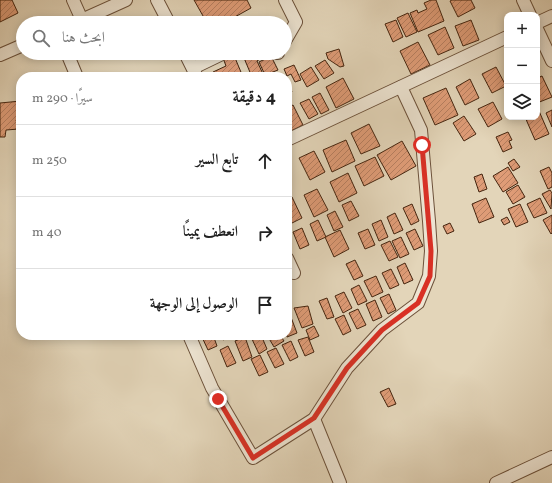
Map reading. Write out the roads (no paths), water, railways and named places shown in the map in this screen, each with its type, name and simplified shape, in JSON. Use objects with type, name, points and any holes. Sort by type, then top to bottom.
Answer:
[{"type":"street","points":[[73,0],[77,16]]},
{"type":"street","points":[[92,16],[126,0]]},
{"type":"street","points":[[156,0],[165,16]]},
{"type":"street","points":[[285,0],[296,22],[292,29]]},
{"type":"street","points":[[523,0],[529,12]]},
{"type":"street","points":[[540,22],[552,16]]},
{"type":"street","points":[[540,35],[552,61]]},
{"type":"street","points":[[292,138],[504,38]]},
{"type":"street","points":[[0,55],[16,48]]},
{"type":"street","points":[[70,60],[75,72]]},
{"type":"street","points":[[188,60],[194,72]]},
{"type":"street","points":[[196,72],[214,60]]},
{"type":"street","points":[[191,340],[212,388],[253,458],[314,418],[347,368],[382,330],[418,303],[430,276],[431,251],[421,130],[401,87]]},
{"type":"street","points":[[292,269],[294,273]]},
{"type":"street","points":[[314,418],[340,483]]},
{"type":"street","points":[[496,483],[552,458]]}]
